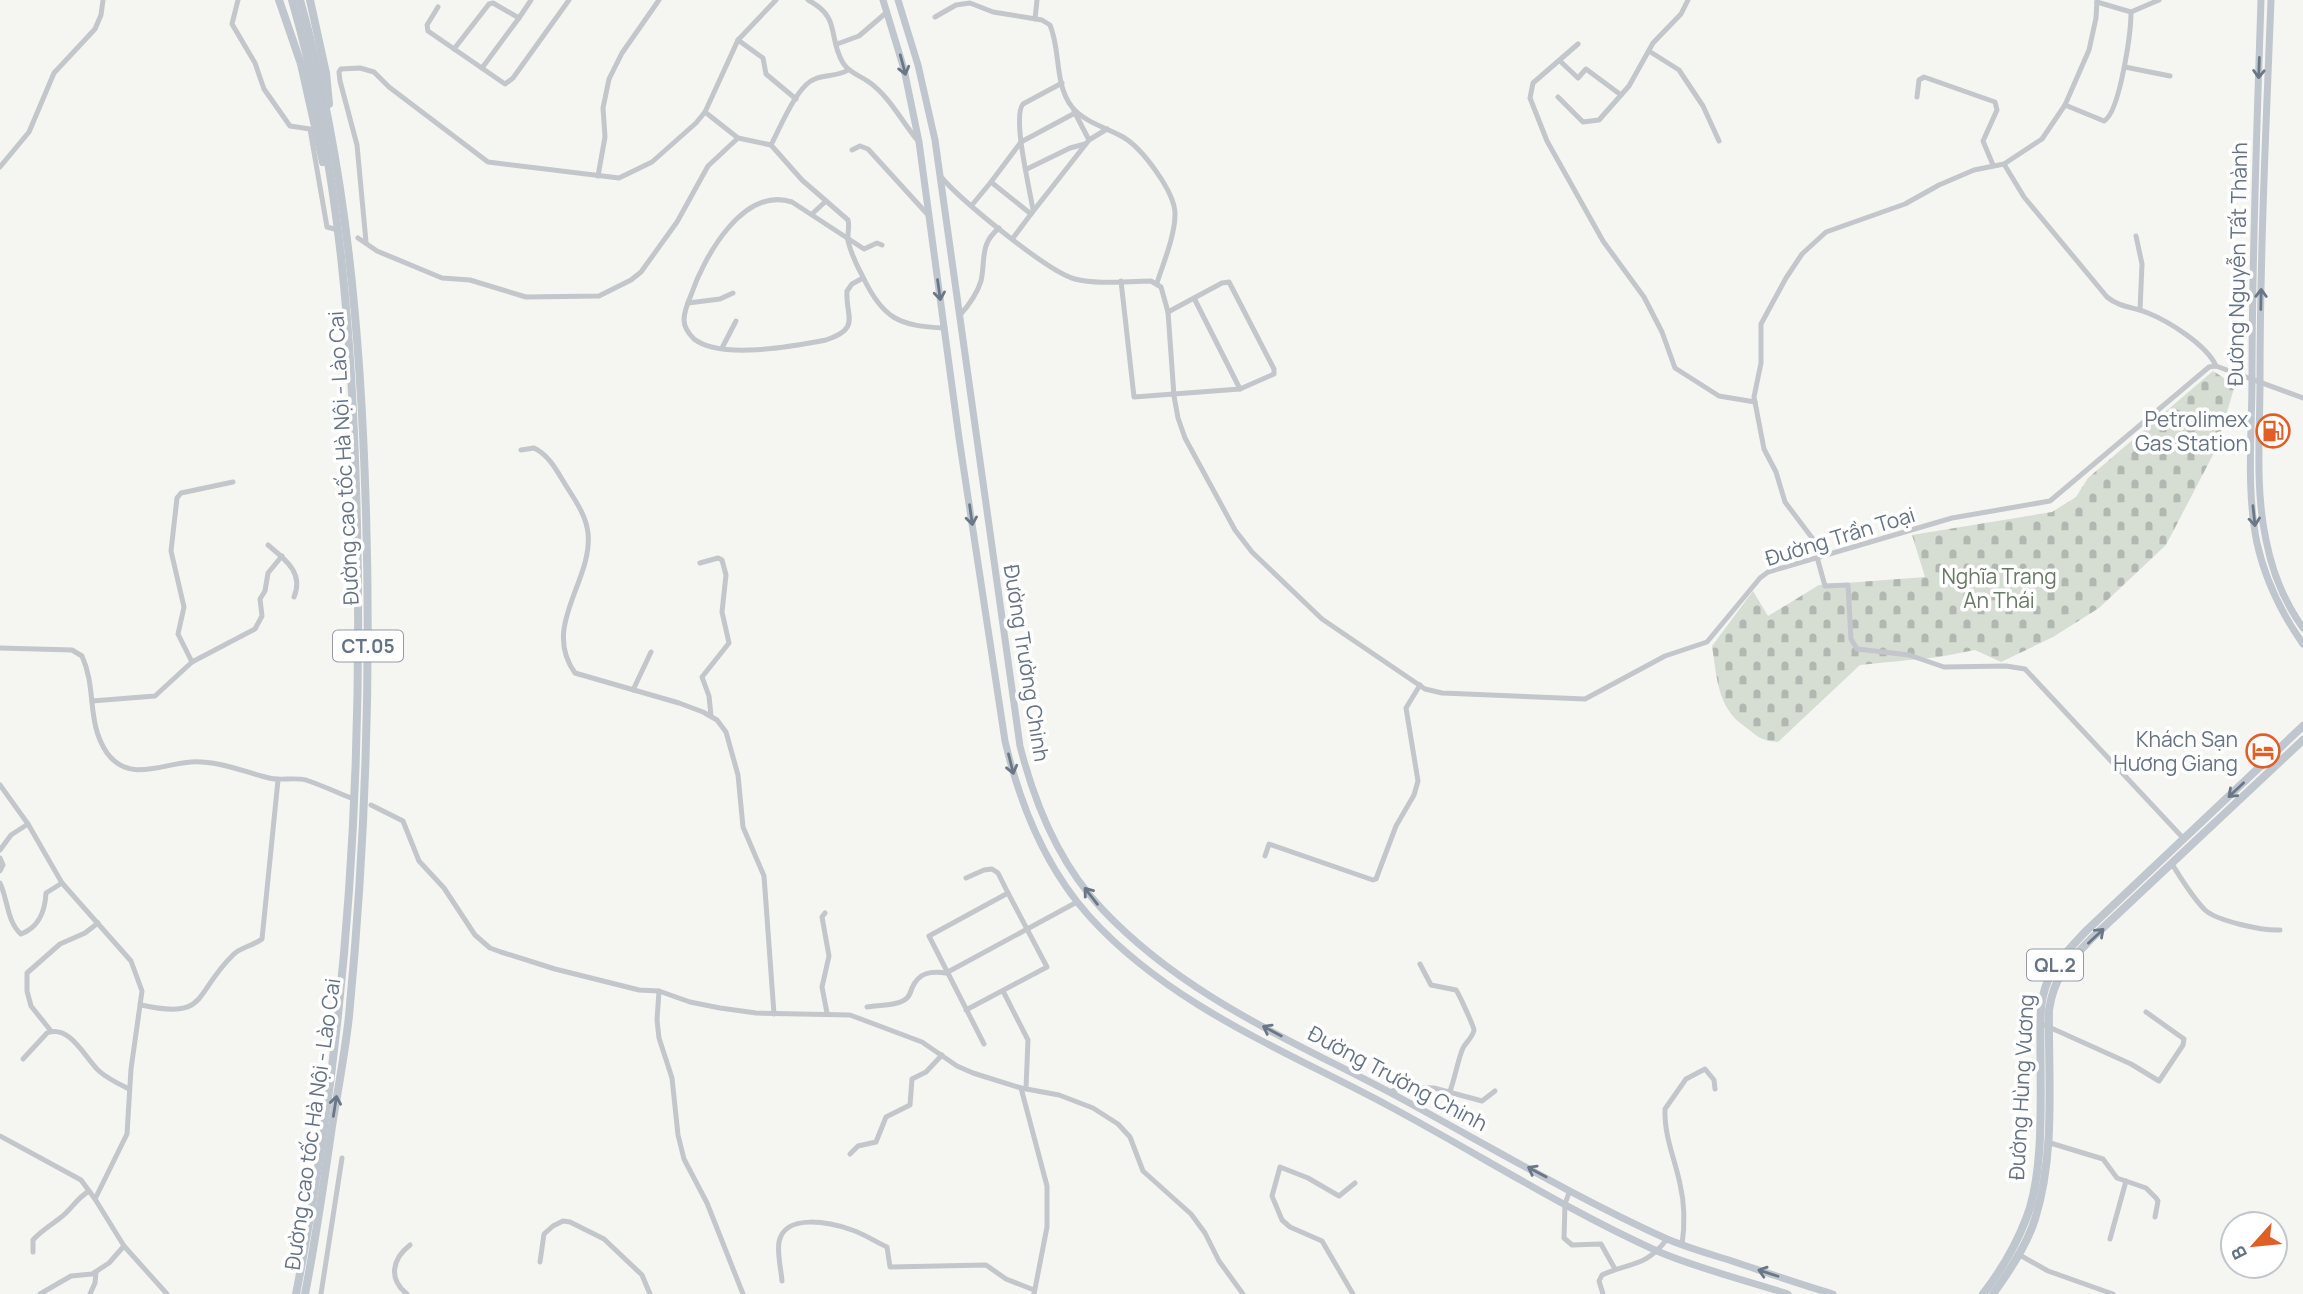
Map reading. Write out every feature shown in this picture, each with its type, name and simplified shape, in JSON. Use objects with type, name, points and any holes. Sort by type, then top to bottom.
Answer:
[{"type":"highway","points":[[279,0],[301,64],[318,147],[332,196]]},
{"type":"highway","name":"Đường cao tốc Hà Nội - Lào Cai","points":[[292,0],[308,58],[332,196],[351,360],[356,470],[359,680],[354,826],[338,1020],[296,1294]]},
{"type":"highway","name":"Đường cao tốc Hà Nội - Lào Cai","points":[[300,0],[315,55],[345,220],[359,358],[365,471],[368,676],[349,1018],[305,1294]]},
{"type":"highway","points":[[310,0],[326,73],[331,138]]},
{"type":"highway","name":"Đường Hùng Vương","points":[[1983,1294],[2007,1258],[2027,1218],[2034,1187],[2038,1150],[2040,1023],[2044,987],[2060,959],[2084,932],[2303,726]]},
{"type":"highway","name":"Đường Hùng Vương","points":[[1993,1294],[2035,1222],[2043,1189],[2047,1142],[2049,1028],[2053,989],[2061,973],[2091,939],[2303,740]]},
{"type":"main road","name":"Đường Trường Chinh","points":[[883,0],[904,69],[919,142],[1006,743],[1014,777],[1033,829],[1077,902],[1115,943],[1164,984],[1200,1007],[1380,1101],[1565,1204],[1658,1251],[1788,1294]]},
{"type":"main road","name":"Đường Trường Chinh","points":[[898,0],[918,65],[941,177],[1019,740],[1038,806],[1053,839],[1088,893],[1125,932],[1172,972],[1208,997],[1667,1239],[1833,1294]]},
{"type":"main road","name":"Đường Nguyễn Tất Thành","points":[[2261,0],[2252,276],[2252,380],[2266,540],[2287,600],[2303,628]]},
{"type":"main road","name":"Đường Nguyễn Tất Thành","points":[[2271,0],[2260,383],[2252,500],[2257,542],[2278,603],[2303,644]]},
{"type":"main road","points":[[935,262],[952,260]]},
{"type":"main road","points":[[1006,743],[1019,740]]},
{"type":"main road","points":[[1115,943],[1125,932]]},
{"type":"street","points":[[0,167],[26,136],[54,74],[95,29],[103,0]]},
{"type":"street","points":[[238,0],[232,24],[252,57],[264,89],[283,117],[293,128],[310,129],[327,227],[338,230]]},
{"type":"street","points":[[482,68],[531,0]]},
{"type":"street","points":[[438,7],[427,28],[432,35],[501,82],[508,83],[569,0]]},
{"type":"street","points":[[598,176],[605,137],[603,108],[609,79],[622,53],[659,0]]},
{"type":"street","points":[[366,242],[357,145],[338,75],[340,69],[365,69],[374,72],[389,87],[488,162],[621,178],[652,162],[680,139],[705,111],[738,40],[776,0]]},
{"type":"street","points":[[808,0],[826,12],[841,60],[848,70],[881,92],[919,142]]},
{"type":"street","points":[[1035,19],[1037,0]]},
{"type":"street","points":[[1558,97],[1583,122],[1599,120],[1629,86],[1657,37],[1681,14],[1688,0]]},
{"type":"street","points":[[1825,555],[1785,502],[1776,472],[1763,449],[1755,402],[1761,363],[1761,324],[1786,278],[1802,254],[1826,232],[1905,204],[1974,170],[2004,163],[2042,139],[2065,105],[2089,50],[2097,1],[2131,12],[2159,0]]},
{"type":"street","points":[[454,50],[489,4],[493,3],[519,18]]},
{"type":"street","points":[[935,17],[965,3],[993,12],[1046,22],[1051,27],[1062,83],[1087,142]]},
{"type":"street","points":[[837,44],[859,36],[887,12]]},
{"type":"street","points":[[2065,105],[2102,121],[2107,120],[2125,67],[2131,12]]},
{"type":"street","points":[[738,40],[763,58],[766,74],[796,99]]},
{"type":"street","points":[[1578,44],[1533,83],[1530,97],[1546,141],[1597,230],[1644,297],[1679,373],[1719,396],[1755,402]]},
{"type":"street","points":[[1649,51],[1678,69],[1692,86],[1719,141]]},
{"type":"street","points":[[1560,61],[1577,78],[1586,69],[1621,95]]},
{"type":"street","points":[[2125,67],[2170,76]]},
{"type":"street","points":[[771,145],[796,99],[811,80],[839,75],[848,70]]},
{"type":"street","points":[[1917,97],[1919,80],[1923,77],[1995,102],[1997,110],[1983,141],[1993,165]]},
{"type":"street","points":[[1032,212],[1021,142],[1020,106],[1062,83]]},
{"type":"street","points":[[941,177],[999,228],[1068,277],[1084,281],[1157,283],[1175,221],[1175,208],[1158,174],[1126,138],[1073,110]]},
{"type":"street","points":[[972,205],[1021,142],[1073,110]]},
{"type":"street","points":[[705,111],[738,138],[771,145],[802,180],[848,220],[848,239],[863,278],[884,312],[912,325],[945,328]]},
{"type":"street","points":[[1027,169],[1087,142],[1107,129]]},
{"type":"street","points":[[358,238],[377,251],[442,278],[470,280],[535,298],[599,296],[641,272],[677,222],[708,166],[738,138]]},
{"type":"street","points":[[1013,238],[1087,142]]},
{"type":"street","points":[[852,150],[860,146],[868,149],[929,216]]},
{"type":"street","points":[[2004,163],[2024,197],[2107,297],[2124,307],[2140,310],[2163,320],[2209,354],[2216,366],[2303,398]]},
{"type":"street","points":[[990,182],[1032,212]]},
{"type":"street","points":[[1030,192],[1044,195]]},
{"type":"street","points":[[863,278],[852,284],[847,291],[849,321],[845,330],[838,336],[817,342],[737,350],[722,348],[695,340],[684,321],[688,303],[712,248],[743,215],[764,202],[780,199],[792,202],[866,250],[877,243],[882,245]]},
{"type":"street","points":[[813,214],[826,201]]},
{"type":"street","points":[[960,315],[977,290],[987,240],[999,228]]},
{"type":"street","points":[[2136,236],[2142,264],[2140,310]]},
{"type":"street","points":[[1121,281],[1133,395],[1137,398],[1240,389],[1274,374],[1274,369],[1229,282],[1168,312]]},
{"type":"street","name":"Đường Trần Toại","points":[[1157,283],[1165,294],[1168,312],[1178,418],[1185,438],[1226,516],[1243,542],[1322,619],[1420,685],[1442,693],[1585,699],[1665,656],[1707,642],[1760,578],[1777,568],[1951,518],[2050,501],[2209,367],[2216,366]]},
{"type":"street","points":[[688,303],[720,299],[733,293]]},
{"type":"street","points":[[1194,298],[1240,389]]},
{"type":"street","points":[[722,348],[736,321]]},
{"type":"street","points":[[521,450],[534,448],[548,459],[579,507],[587,531],[586,552],[563,626],[565,649],[571,668],[579,676],[595,678],[679,703],[711,716],[726,732],[736,767],[743,827],[764,876],[774,1014]]},
{"type":"street","points":[[192,662],[178,634],[184,607],[170,551],[177,498],[181,493],[233,482]]},
{"type":"street","points":[[268,545],[282,556],[297,577],[298,588],[294,597]]},
{"type":"street","points":[[92,701],[155,696],[192,662],[215,652],[258,626],[262,616],[260,599],[265,591],[268,573],[282,556]]},
{"type":"street","points":[[1817,557],[1825,586],[1848,586],[1851,639],[1854,647],[1909,655],[1944,667],[2025,668],[2192,845]]},
{"type":"street","points":[[700,563],[718,558],[726,568],[722,611],[729,643],[702,677],[709,696],[711,716]]},
{"type":"street","points":[[0,648],[77,652],[82,656],[88,670],[97,737],[109,755],[125,768],[145,770],[199,762],[278,780],[305,780],[351,798]]},
{"type":"street","points":[[633,690],[651,652]]},
{"type":"street","points":[[1265,856],[1269,844],[1376,879],[1396,826],[1419,781],[1406,708],[1420,685]]},
{"type":"street","points":[[141,1005],[168,1011],[192,1006],[233,955],[262,939],[278,780]]},
{"type":"street","points":[[0,785],[28,824],[62,883],[131,961],[142,991],[129,1089],[127,1134],[95,1199]]},
{"type":"street","points":[[371,805],[403,821],[419,861],[444,888],[475,935],[490,948],[555,969],[639,990],[659,991],[690,1002],[720,1008],[774,1014],[850,1015],[922,1042],[973,1073],[1083,1102],[1125,1131],[1133,1143],[1143,1171],[1191,1214],[1205,1233],[1219,1261],[1243,1294]]},
{"type":"street","points":[[0,850],[11,835],[28,824]]},
{"type":"street","points":[[0,858],[3,865],[0,872]]},
{"type":"street","points":[[2172,864],[2192,894],[2209,913],[2262,930],[2280,930]]},
{"type":"street","points":[[966,878],[988,869],[998,873],[1048,967],[966,1010]]},
{"type":"street","points":[[0,883],[8,903],[11,922],[21,934],[33,929],[44,908],[46,893],[62,883]]},
{"type":"street","points":[[984,1044],[929,936],[1008,893]]},
{"type":"street","points":[[867,1007],[903,1001],[922,976],[932,971],[946,973],[1077,902]]},
{"type":"street","points":[[825,912],[822,917],[829,956],[822,987],[827,1013]]},
{"type":"street","points":[[98,923],[85,933],[60,944],[31,967],[27,974],[27,991],[31,1006],[51,1031],[73,1040],[102,1074],[129,1089]]},
{"type":"street","points":[[1420,964],[1431,985],[1456,990],[1463,1009],[1474,1026],[1461,1053],[1450,1091]]},
{"type":"street","points":[[659,991],[659,1038],[672,1078],[678,1135],[684,1158],[707,1203],[743,1294]]},
{"type":"street","points":[[782,1281],[779,1243],[786,1229],[793,1224],[818,1223],[855,1231],[887,1247],[890,1267],[986,1265],[1006,1279],[1034,1292],[1047,1227],[1047,1186],[1024,1088],[1028,1038],[1003,991]]},
{"type":"street","points":[[2040,1023],[2131,1064],[2160,1081],[2184,1040],[2146,1012]]},
{"type":"street","points":[[23,1059],[51,1031]]},
{"type":"street","points":[[850,1154],[858,1146],[876,1142],[886,1117],[911,1103],[912,1079],[926,1072],[942,1055]]},
{"type":"street","points":[[1682,1245],[1684,1210],[1680,1184],[1669,1150],[1665,1109],[1686,1079],[1705,1069],[1714,1080],[1715,1089]]},
{"type":"street","points":[[1389,1092],[1420,1087],[1450,1091],[1482,1101],[1494,1091]]},
{"type":"street","points":[[0,1136],[82,1180],[124,1246],[167,1294]]},
{"type":"street","points":[[2047,1142],[2102,1158],[2116,1177],[2146,1188],[2158,1201],[2155,1217]]},
{"type":"street","points":[[321,1294],[342,1158]]},
{"type":"street","points":[[1353,1294],[1324,1244],[1286,1224],[1279,1215],[1272,1196],[1280,1167],[1308,1178],[1339,1196],[1354,1183]]},
{"type":"street","points":[[2110,1238],[2126,1181]]},
{"type":"street","points":[[1570,1190],[1565,1204],[1563,1234],[1566,1241],[1572,1245],[1601,1244],[1615,1269]]},
{"type":"street","points":[[33,1252],[33,1240],[89,1191]]},
{"type":"street","points":[[540,1262],[544,1234],[559,1222],[570,1222],[604,1239],[642,1275],[650,1294]]},
{"type":"street","points":[[1603,1294],[1600,1278],[1615,1269],[1634,1265],[1658,1251],[1667,1239]]},
{"type":"street","points":[[407,1294],[396,1283],[395,1276],[398,1255],[410,1245]]},
{"type":"street","points":[[40,1294],[71,1276],[88,1276],[96,1272],[116,1257],[124,1246]]},
{"type":"street","points":[[2018,1254],[2047,1270],[2113,1294]]},
{"type":"street","points":[[90,1294],[96,1283],[96,1272]]},
{"type":"green space","name":"Nghĩa Trang An Thái","points":[[2213,371],[2235,385],[2216,449],[2166,545],[2099,608],[2053,637],[2001,662],[1975,650],[1939,657],[1860,665],[1778,742],[1756,735],[1728,710],[1717,680],[1712,646],[1753,591],[1768,616],[1819,585],[1925,577],[1912,535],[2052,512],[2076,497],[2088,478]]},
{"type":"place","name":"Petrolimex Gas Station","points":[[2273,431]]},
{"type":"place","name":"Khách Sạn Hương Giang","points":[[2263,751]]}]
